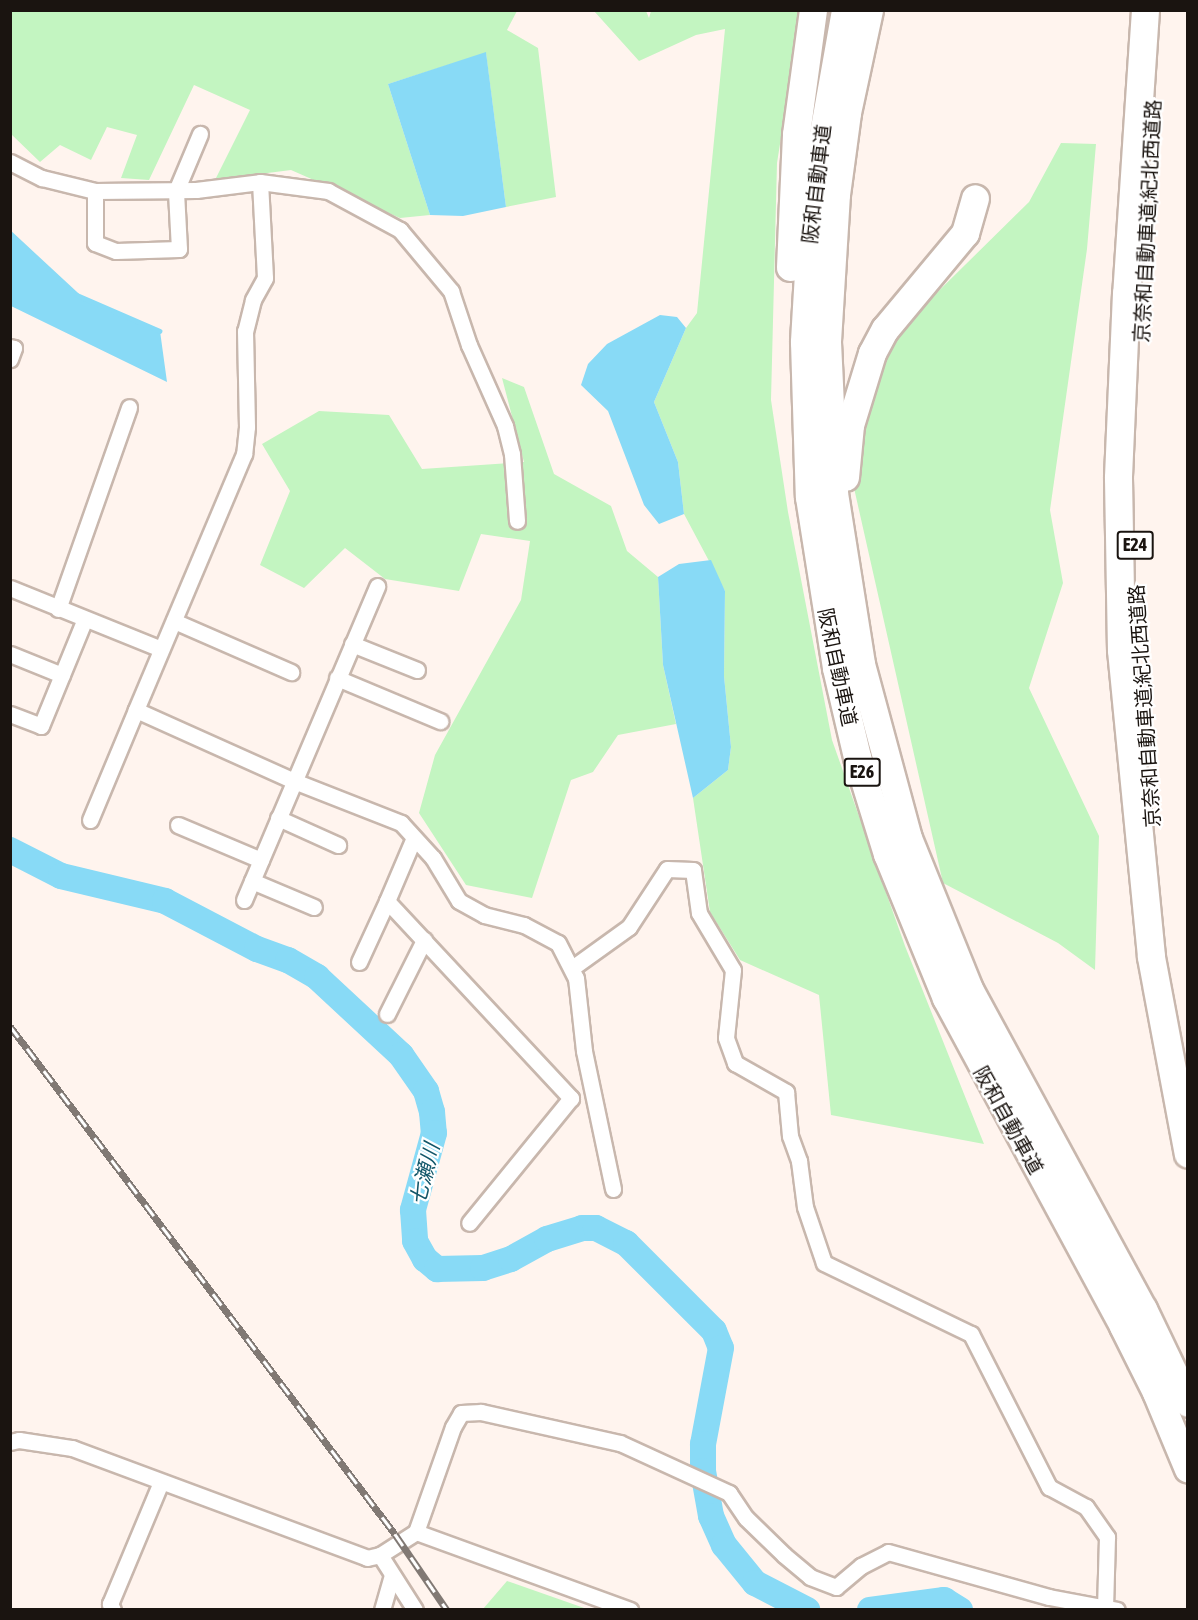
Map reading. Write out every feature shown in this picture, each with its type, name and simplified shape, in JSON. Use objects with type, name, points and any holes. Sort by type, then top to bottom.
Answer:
[{"type":"highway","points":[[810,497],[795,416],[790,249],[796,134],[813,10]]},
{"type":"highway","name":"阪和自動車道","points":[[845,10],[815,178],[807,267],[804,342],[810,497],[836,668],[857,757],[915,928],[979,1065],[1156,1392],[1188,1469]]},
{"type":"highway","name":"阪和自動車道","points":[[869,10],[847,113],[836,194],[828,310],[828,419],[842,560],[859,652],[908,838],[974,1000],[1143,1309],[1188,1403]]},
{"type":"highway","name":"京奈和自動車道;紀北西道路","points":[[1145,10],[1125,293],[1118,478],[1121,650],[1152,957],[1188,1154]]},
{"type":"highway","name":"京奈和自動車道;紀北西道路","points":[[1162,10],[1141,292],[1134,477],[1137,648],[1150,822],[1188,1077]]},
{"type":"highway","points":[[908,838],[867,660],[850,548],[846,467],[859,388],[872,353],[891,321],[966,233],[975,198]]},
{"type":"street","points":[[95,191],[95,243],[116,251],[179,249],[176,191],[200,134]]},
{"type":"street","points":[[10,162],[42,178],[95,191],[176,191],[260,182],[328,191],[400,230],[437,271],[451,291],[469,345],[505,426],[512,454],[517,521]]},
{"type":"street","points":[[90,820],[244,454],[247,428],[245,331],[253,300],[265,278],[260,182]]},
{"type":"street","points":[[10,347],[14,348],[10,359]]},
{"type":"street","points":[[58,609],[129,407]]},
{"type":"street","points":[[244,900],[377,586]]},
{"type":"street","points":[[10,588],[84,621],[161,649]]},
{"type":"street","points":[[10,714],[41,726],[84,621]]},
{"type":"street","points":[[174,621],[291,672]]},
{"type":"street","points":[[352,644],[417,670]]},
{"type":"street","points":[[10,654],[62,675]]},
{"type":"street","points":[[337,678],[440,721]]},
{"type":"street","points":[[136,710],[294,781],[401,823],[413,840],[433,858],[459,901],[484,915],[524,926],[558,943],[576,978],[584,1052],[613,1189]]},
{"type":"street","points":[[278,818],[338,845]]},
{"type":"street","points":[[178,825],[261,860]]},
{"type":"street","points":[[359,962],[413,840]]},
{"type":"street","points":[[10,1442],[19,1440],[72,1448],[367,1558],[380,1555],[416,1532],[461,1413],[481,1412],[620,1443],[729,1493],[746,1518],[784,1555],[810,1577],[836,1587],[861,1566],[888,1552],[1049,1597],[1111,1608],[1107,1537],[1086,1507],[1049,1487],[971,1334],[824,1263],[805,1207],[799,1161],[790,1136],[786,1092],[735,1062],[726,1038],[733,970],[699,913],[693,870],[667,869],[629,927],[572,968]]},
{"type":"street","points":[[252,881],[314,907]]},
{"type":"street","points":[[387,901],[571,1098],[469,1223]]},
{"type":"street","points":[[387,1014],[424,940]]},
{"type":"street","points":[[113,1610],[110,1604],[161,1482]]},
{"type":"street","points":[[416,1532],[630,1610]]},
{"type":"street","points":[[380,1555],[415,1610]]},
{"type":"street","points":[[382,1610],[392,1575]]},
{"type":"green space","points":[[10,11],[517,11],[507,30],[538,48],[556,197],[506,207],[486,53],[388,84],[430,215],[400,218],[291,170],[215,180],[250,110],[194,85],[149,180],[121,178],[137,135],[107,127],[91,160],[60,145],[40,162],[11,134]]},
{"type":"green space","points":[[594,11],[646,11],[649,18],[651,11],[801,11],[777,163],[771,400],[788,512],[832,740],[905,946],[984,1144],[831,1115],[819,995],[740,960],[710,912],[693,798],[728,770],[731,747],[724,676],[725,591],[684,514],[678,462],[654,402],[686,328],[697,313],[725,29],[696,35],[639,61]]},
{"type":"green space","points":[[1061,143],[1096,144],[1087,249],[1050,510],[1063,583],[1029,688],[1099,836],[1095,970],[1058,943],[943,883],[854,488],[870,382],[901,328],[1029,202]]},
{"type":"green space","points":[[502,378],[524,387],[554,474],[611,506],[627,551],[658,577],[663,665],[676,724],[618,735],[593,772],[571,780],[532,898],[466,885],[419,813],[435,755],[521,600],[530,541],[481,534],[459,591],[385,579],[345,548],[304,588],[260,565],[290,491],[262,444],[319,411],[389,415],[422,469],[524,462]]},
{"type":"green space","points":[[507,1581],[587,1609],[483,1609]]},
{"type":"water","points":[[486,52],[506,207],[463,216],[430,215],[388,84]]},
{"type":"water","points":[[11,233],[77,295],[160,331],[167,382],[11,306]]},
{"type":"water","points":[[660,315],[677,317],[686,328],[654,402],[678,462],[684,514],[659,524],[644,505],[608,411],[581,385],[588,364],[607,344]]},
{"type":"water","points":[[711,560],[725,591],[724,676],[731,747],[728,770],[693,798],[663,665],[658,577],[679,564]]},
{"type":"waterway","points":[[10,233],[77,295],[160,331]]},
{"type":"waterway","name":"七瀬川","points":[[10,850],[61,876],[165,901],[257,949],[288,960],[317,977],[401,1055],[426,1091],[432,1112],[434,1133],[413,1210],[415,1241],[425,1259],[437,1269],[483,1268],[511,1259],[547,1239],[582,1228],[596,1228],[626,1243],[714,1331],[721,1348],[703,1444],[703,1471],[711,1516],[724,1545],[755,1583],[807,1610]]},
{"type":"waterway","name":"七瀬川","points":[[870,1610],[944,1600],[960,1610]]},
{"type":"railway","points":[[10,1026],[395,1534],[447,1610]]}]
